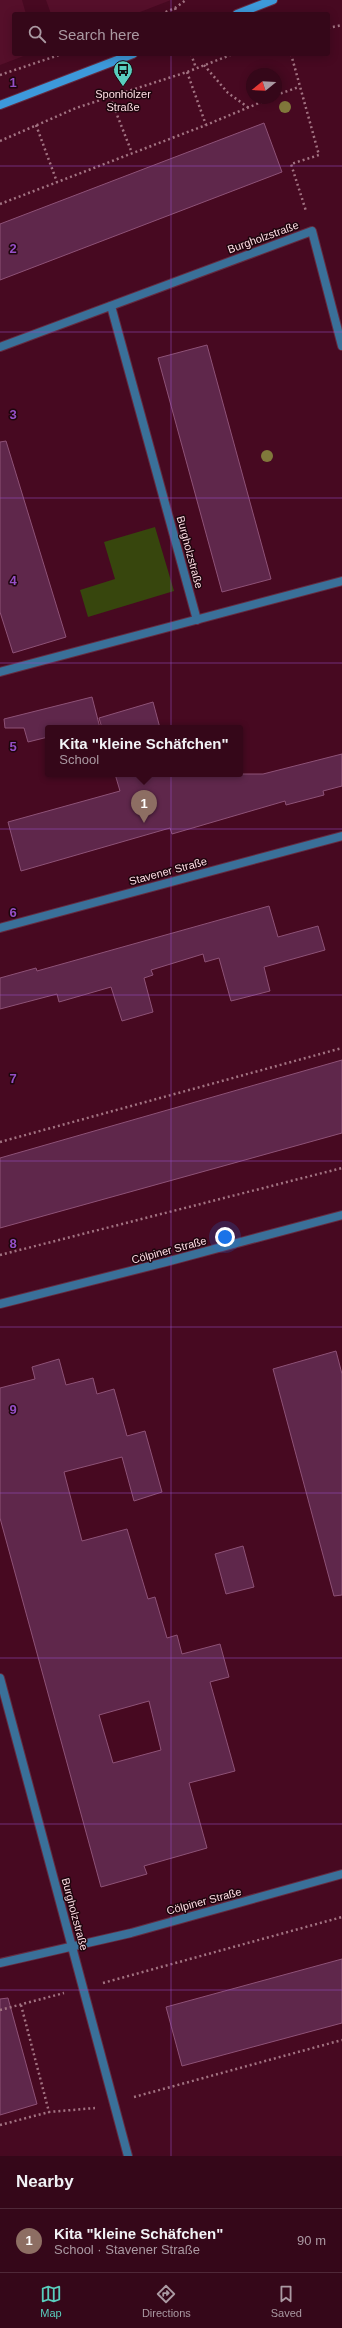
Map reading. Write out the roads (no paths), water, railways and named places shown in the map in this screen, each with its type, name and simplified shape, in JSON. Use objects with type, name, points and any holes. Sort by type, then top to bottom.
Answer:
[{"type":"street","points":[[242,12],[273,0]]},
{"type":"street","points":[[0,105],[128,56]]},
{"type":"street","name":"Burgholzstraße","points":[[0,346],[312,231],[342,346]]},
{"type":"street","name":"Burgholzstraße","points":[[111,306],[197,620]]},
{"type":"street","points":[[0,672],[342,581]]},
{"type":"street","name":"Stavener Straße","points":[[0,928],[342,836]]},
{"type":"street","name":"Cölpiner Straße","points":[[0,1304],[342,1215]]},
{"type":"street","name":"Burgholzstraße","points":[[0,1678],[128,2156]]},
{"type":"street","name":"Cölpiner Straße","points":[[0,1963],[72,1945],[131,1933],[342,1874]]},
{"type":"place","name":"Sponholzer Straße","points":[[123,87]]},
{"type":"place","name":"Kita \"kleine Schäfchen\"","points":[[144,823]]}]
